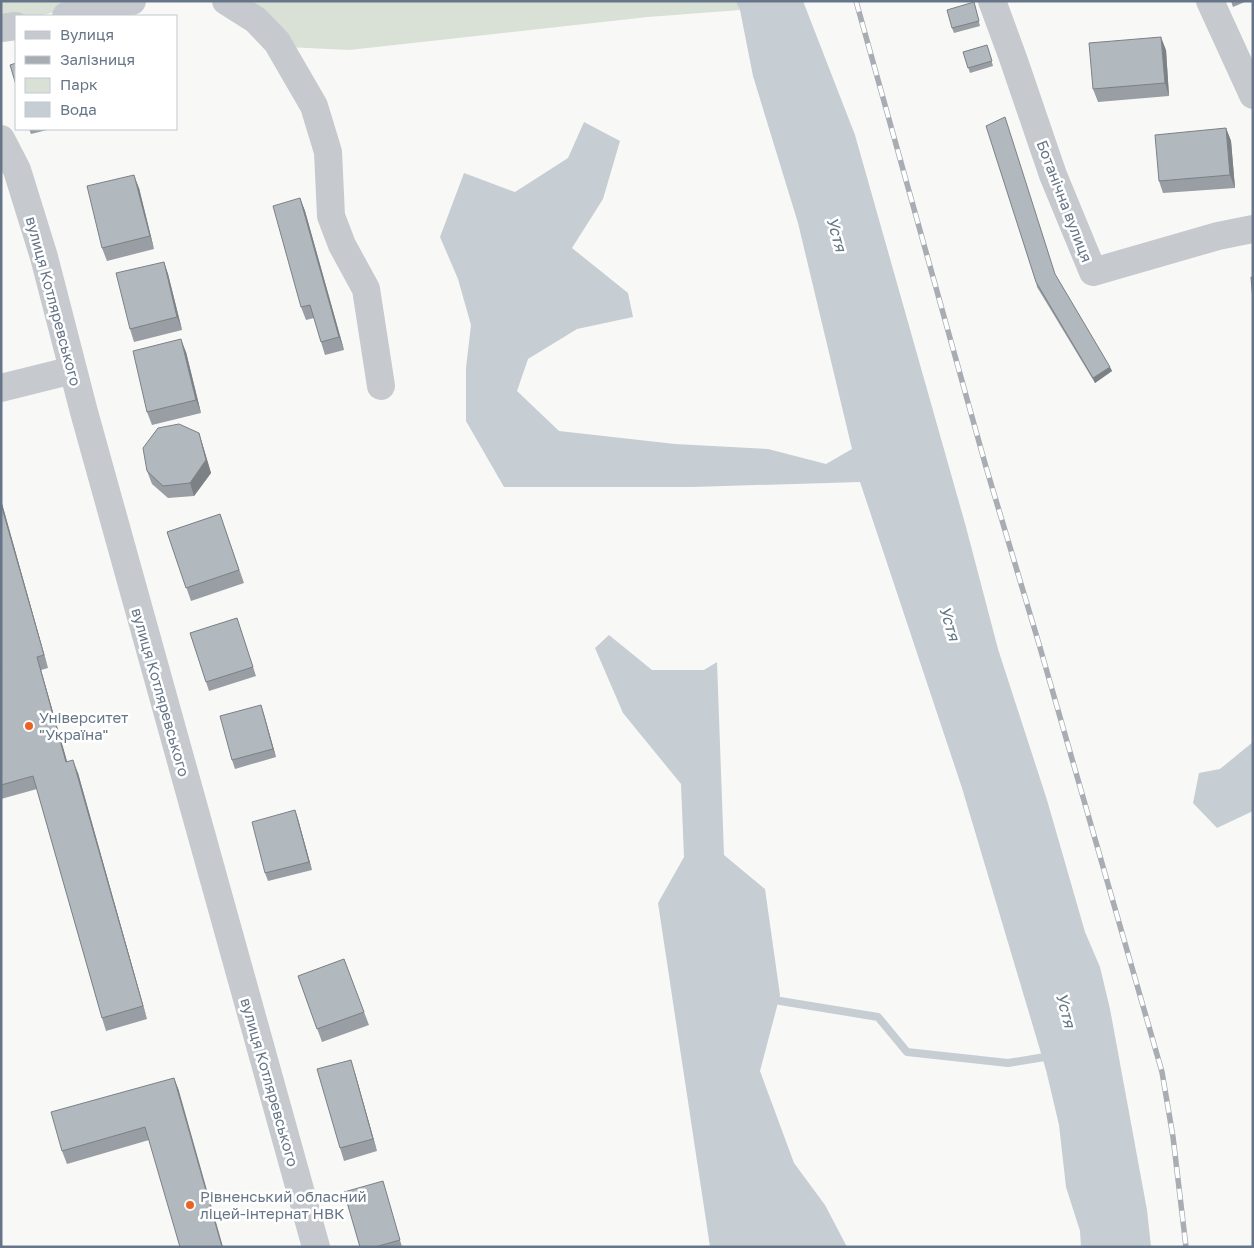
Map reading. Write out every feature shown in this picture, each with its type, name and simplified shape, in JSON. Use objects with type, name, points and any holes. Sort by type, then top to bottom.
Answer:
[{"type":"street","points":[[70,15],[132,1]]},
{"type":"street","points":[[226,1],[256,20],[277,42],[314,106],[328,152],[331,216],[342,244],[366,289],[381,386]]},
{"type":"street","name":"Ботанічна вулиця","points":[[992,1],[1053,175],[1093,272],[1218,236],[1253,229]]},
{"type":"street","points":[[1210,1],[1253,95]]},
{"type":"street","points":[[1,28],[15,26]]},
{"type":"street","name":"вулиця Котляревського","points":[[1,139],[17,170],[44,257],[73,370],[316,1247]]},
{"type":"street","points":[[1,388],[73,370]]},
{"type":"green space","points":[[1,1],[100,1],[43,15],[15,15],[1,22]]},
{"type":"green space","points":[[239,1],[735,1],[740,10],[648,17],[349,50],[287,47]]},
{"type":"water","name":"Устя","points":[[735,1],[803,1],[855,135],[966,527],[998,649],[1047,800],[1085,932],[1100,967],[1110,1009],[1147,1210],[1151,1247],[1081,1247],[1080,1231],[1066,1187],[1059,1125],[1046,1070],[962,788],[860,482],[692,487],[504,487],[466,421],[466,368],[471,325],[458,279],[440,237],[464,173],[515,192],[568,158],[584,122],[620,141],[603,199],[572,248],[628,293],[633,317],[577,329],[528,359],[517,391],[559,431],[675,444],[768,449],[826,464],[852,449],[798,223],[753,76],[740,10]]},
{"type":"water","points":[[609,635],[652,670],[704,670],[717,662],[724,855],[765,889],[780,995],[760,1071],[794,1163],[825,1205],[847,1247],[710,1247],[658,903],[684,857],[681,784],[623,713],[595,648]]},
{"type":"water","points":[[1253,742],[1253,811],[1217,828],[1193,803],[1199,773],[1220,769]]},
{"type":"building","points":[[974,2],[979,21],[952,28],[947,10]]},
{"type":"building","points":[[1161,37],[1165,83],[1093,89],[1089,43]]},
{"type":"building","points":[[987,45],[992,61],[968,68],[963,52]]},
{"type":"building","points":[[15,63],[15,82],[10,65]]},
{"type":"building","points":[[1005,117],[1055,274],[1110,367],[1093,378],[1036,282],[986,126]]},
{"type":"building","points":[[1226,128],[1230,175],[1159,181],[1155,135]]},
{"type":"building","points":[[134,175],[150,236],[102,248],[87,186]]},
{"type":"building","points":[[300,198],[339,337],[321,342],[310,305],[301,307],[273,206]]},
{"type":"building","points":[[164,262],[177,317],[130,329],[116,273]]},
{"type":"building","points":[[1251,277],[1253,277],[1253,300]]},
{"type":"building","points":[[181,339],[196,400],[147,412],[133,351]]},
{"type":"building","points":[[179,424],[199,433],[206,460],[190,483],[163,486],[147,471],[143,448],[158,428]]},
{"type":"building","name":"Університет \"Україна\"","points":[[1,504],[44,655],[37,657],[66,762],[73,760],[143,1006],[102,1018],[33,776],[1,785]]},
{"type":"building","points":[[220,514],[239,570],[186,588],[167,532]]},
{"type":"building","points":[[237,618],[253,667],[206,682],[190,633]]},
{"type":"building","points":[[261,705],[273,749],[232,760],[220,716]]},
{"type":"building","points":[[295,810],[309,862],[265,873],[252,822]]},
{"type":"building","points":[[344,959],[364,1012],[317,1029],[298,976]]},
{"type":"building","points":[[351,1060],[373,1139],[340,1148],[317,1069]]},
{"type":"building","name":"Рівненський обласний ліцей-інтернат НВК","points":[[174,1078],[222,1247],[180,1247],[145,1127],[62,1151],[51,1112]]},
{"type":"building","points":[[383,1181],[400,1240],[375,1247],[360,1247],[344,1192]]},
{"type":"waterway","points":[[768,999],[878,1017],[907,1052],[1008,1063],[1051,1056]]},
{"type":"railway","points":[[856,1],[986,467],[1162,1072],[1173,1137],[1186,1247]]},
{"type":"place","name":"Університет \"Україна\"","points":[[29,726]]},
{"type":"place","name":"Рівненський обласний ліцей-інтернат НВК","points":[[190,1205]]}]
